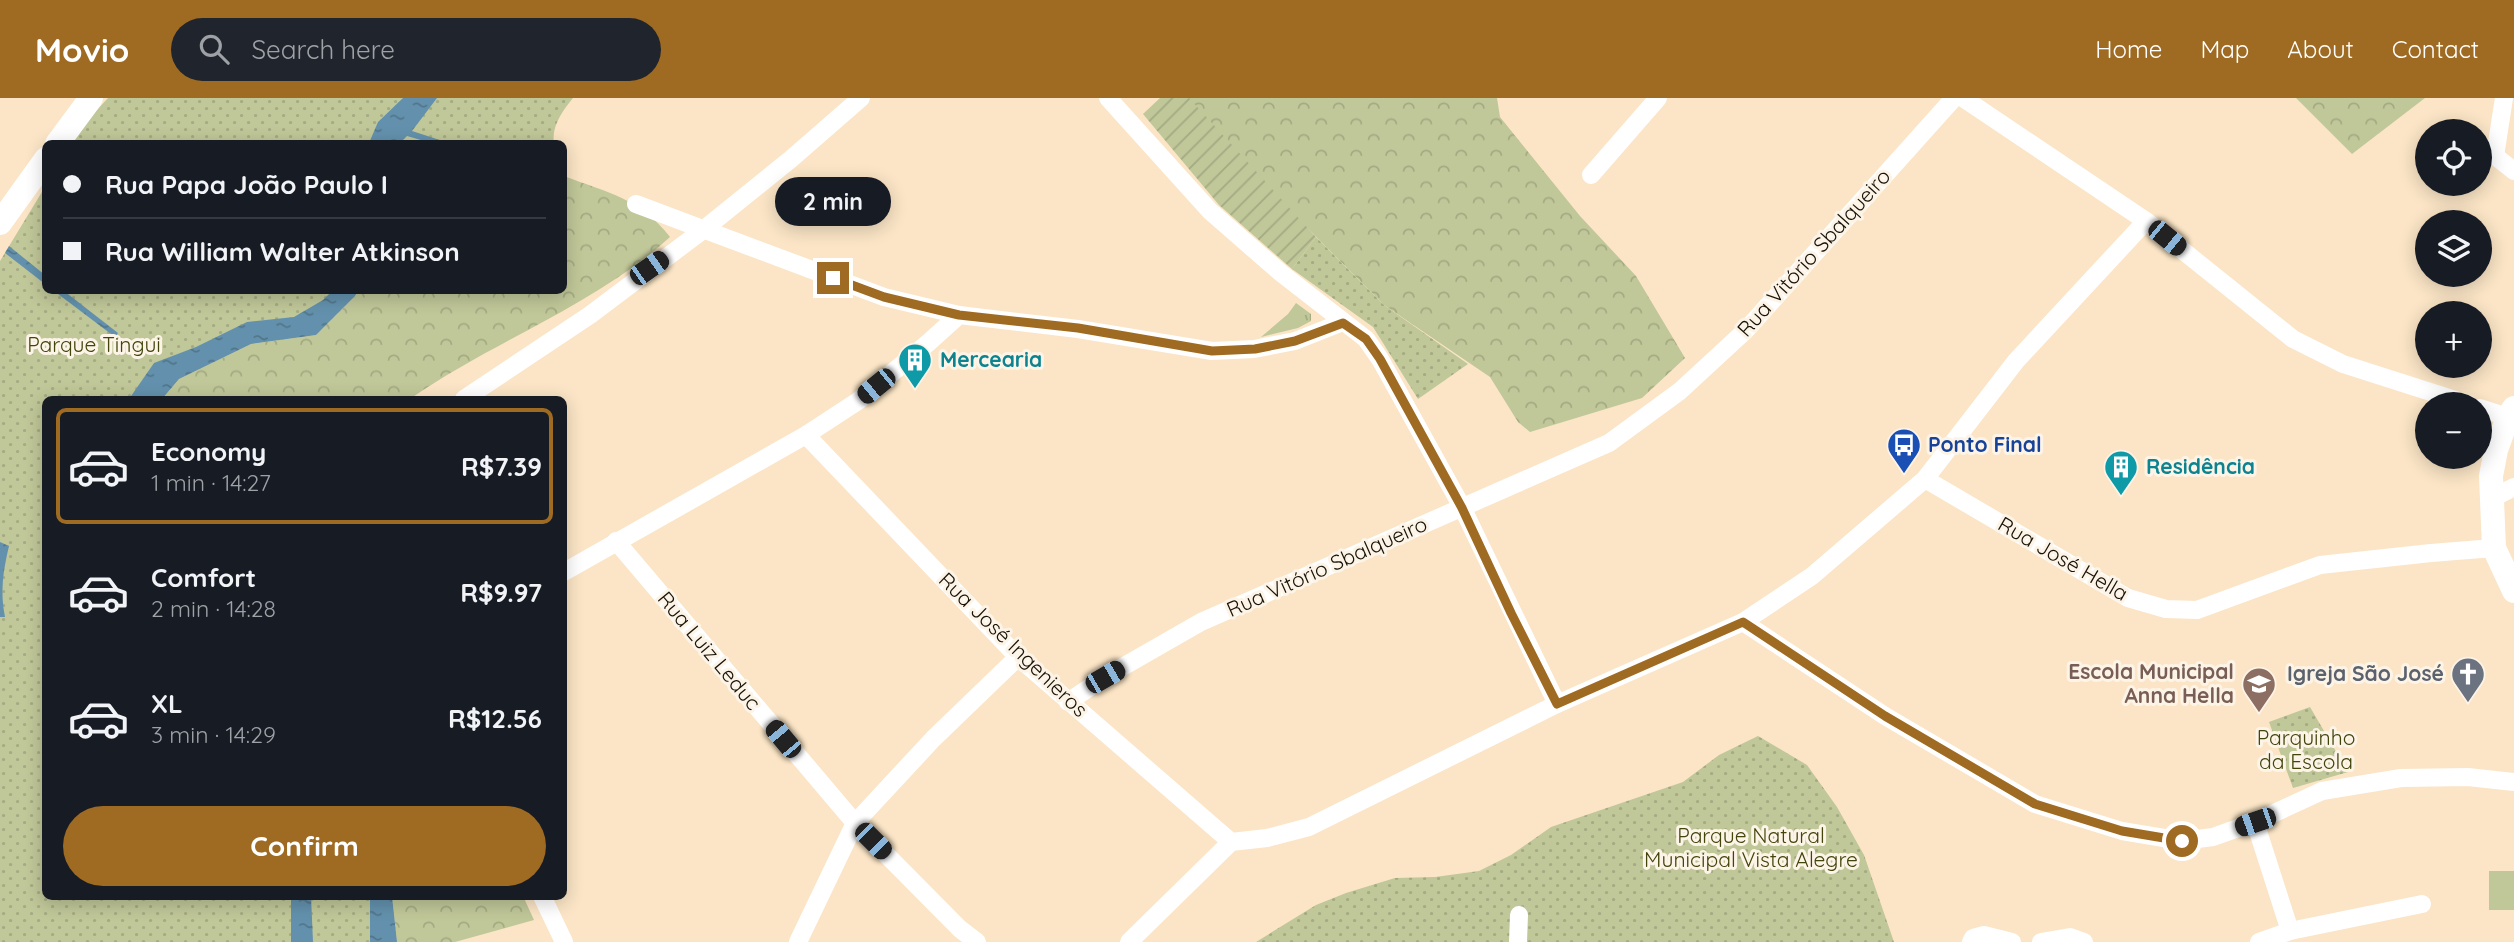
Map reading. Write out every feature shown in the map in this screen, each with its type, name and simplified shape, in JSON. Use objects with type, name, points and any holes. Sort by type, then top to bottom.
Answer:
[{"type":"street","points":[[60,140],[91,98]]},
{"type":"street","points":[[468,396],[590,315],[703,230],[861,98]]},
{"type":"street","points":[[1108,98],[1210,211],[1281,273],[1366,339],[1380,359],[1462,508],[1557,704]]},
{"type":"street","points":[[1591,175],[1658,98]]},
{"type":"street","name":"Rua Vitório Sbalqueiro","points":[[1068,702],[1105,677],[1201,622],[1609,443],[1680,391],[1745,331],[1954,98]]},
{"type":"street","points":[[1963,98],[2147,221],[2293,339],[2343,364],[2430,392]]},
{"type":"street","points":[[2504,98],[2495,156],[2514,171]]},
{"type":"street","points":[[0,223],[42,165]]},
{"type":"street","points":[[636,204],[884,297],[959,315],[1078,328],[1212,351],[1255,349],[1295,341],[1343,323]]},
{"type":"street","points":[[1129,942],[1231,842],[1267,838],[1309,827],[1557,704],[1743,622],[1812,576],[1925,479],[2016,361],[2147,221]]},
{"type":"street","points":[[567,570],[806,435],[858,401],[959,315]]},
{"type":"street","points":[[2492,415],[2509,425],[2491,475],[2491,499],[2494,548],[2514,591]]},
{"type":"street","name":"Rua José Ingenieros","points":[[806,435],[1018,657],[1231,842]]},
{"type":"street","name":"Rua José Hella","points":[[1925,479],[2128,598],[2166,610],[2197,610],[2320,565],[2431,552],[2494,548]]},
{"type":"street","points":[[2491,499],[2514,487]]},
{"type":"street","name":"Rua Luiz Leduc","points":[[616,541],[855,823],[960,929],[977,942]]},
{"type":"street","points":[[1743,622],[1885,716],[2035,804],[2122,831],[2182,841],[2213,836],[2255,822],[2322,791],[2401,778],[2468,776],[2514,782]]},
{"type":"street","points":[[798,942],[855,823],[933,739],[1018,657]]},
{"type":"street","points":[[2255,822],[2290,931]]},
{"type":"street","points":[[544,900],[564,942]]},
{"type":"street","points":[[2259,942],[2290,931],[2422,904]]},
{"type":"street","points":[[1518,942],[1519,915]]},
{"type":"street","points":[[1971,942],[1973,938],[1984,935],[2012,942]]},
{"type":"street","points":[[2041,942],[2070,937],[2084,942]]},
{"type":"green space","points":[[108,98],[573,98],[556,125],[554,140],[74,140],[83,125]]},
{"type":"green space","points":[[1160,98],[1189,98],[1316,237],[1292,269],[1219,205],[1143,114]]},
{"type":"green space","points":[[1188,98],[1497,98],[1500,117],[1580,216],[1636,276],[1685,358],[1642,398],[1530,432],[1518,422],[1490,377],[1384,305],[1235,155]]},
{"type":"green space","points":[[2296,98],[2425,98],[2352,154]]},
{"type":"green space","name":"Parque Tingui","points":[[567,177],[609,192],[635,205],[647,213],[670,237],[609,284],[415,396],[165,396],[179,379],[251,344],[316,335],[355,296],[567,294]]},
{"type":"green space","name":"Parque Tingui","points":[[42,192],[42,294],[356,294],[316,335],[251,344],[179,379],[165,396],[42,396],[42,900],[392,900],[397,942],[0,942],[0,261]]},
{"type":"green space","points":[[1316,237],[1384,305],[1468,364],[1418,399],[1373,327],[1292,269]]},
{"type":"green space","points":[[1296,303],[1311,314],[1311,321],[1298,328],[1261,337],[1288,314]]},
{"type":"green space","name":"Parquinho da Escola","points":[[2310,707],[2348,772],[2293,788],[2269,722]]},
{"type":"green space","name":"Parque Natural Municipal Vista Alegre","points":[[1758,736],[1807,765],[1837,807],[1864,855],[1894,942],[1256,942],[1316,905],[1346,893],[1395,878],[1435,877],[1479,871],[1511,855],[1551,827],[1683,782],[1719,755]]},
{"type":"green space","points":[[2489,871],[2514,871],[2514,910],[2489,910]]},
{"type":"green space","points":[[392,900],[525,900],[534,920],[455,942],[397,942]]},
{"type":"water","points":[[403,98],[437,98],[412,131],[440,140],[421,140],[407,136],[403,140],[370,140],[378,122]]},
{"type":"water","points":[[9,246],[42,273],[42,282],[5,253]]},
{"type":"water","points":[[58,294],[68,294],[118,333],[115,337]]},
{"type":"water","points":[[329,294],[356,294],[316,335],[251,344],[179,379],[165,396],[131,396],[154,363],[196,347],[247,322],[294,317]]},
{"type":"water","points":[[0,542],[9,546],[3,582],[5,617],[0,617]]},
{"type":"water","points":[[291,900],[311,900],[313,942],[291,942]]},
{"type":"water","points":[[370,900],[392,900],[397,942],[370,942]]},
{"type":"place","name":"Mercearia","points":[[915,390]]},
{"type":"place","name":"Ponto Final","points":[[1904,475]]},
{"type":"place","name":"Residência","points":[[2121,497]]},
{"type":"place","name":"Igreja São José","points":[[2468,704]]},
{"type":"place","name":"Escola Municipal Anna Hella","points":[[2259,714]]},
{"type":"route","points":[[833,278],[884,297],[959,315],[1078,328],[1212,351],[1255,349],[1295,341],[1343,323],[1366,339],[1380,359],[1462,508],[1557,704],[1743,622],[1885,716],[2035,804],[2122,831],[2182,841]]}]
